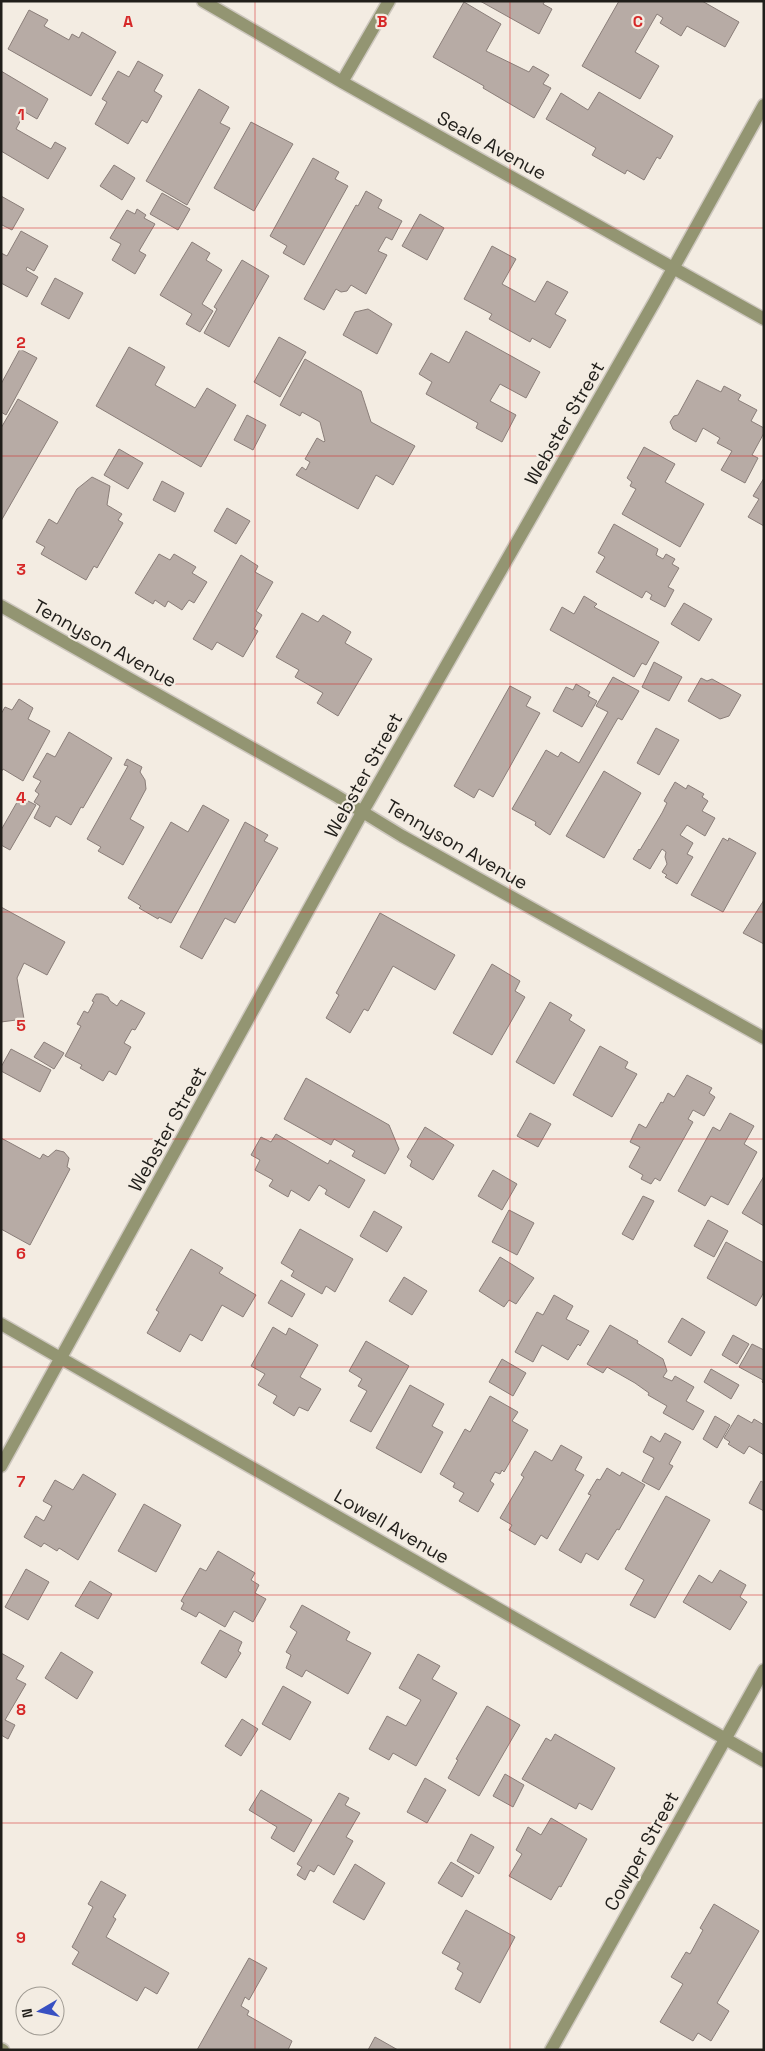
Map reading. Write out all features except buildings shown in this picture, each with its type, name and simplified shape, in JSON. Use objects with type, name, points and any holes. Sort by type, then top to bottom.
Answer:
[{"type":"street","name":"Seale Avenue","points":[[203,1],[342,82],[764,319]]},
{"type":"street","points":[[342,82],[389,1]]},
{"type":"street","name":"Webster Street","points":[[1,1466],[363,811],[674,268],[764,105]]},
{"type":"street","name":"Tennyson Avenue","points":[[1,606],[363,811],[402,836],[764,1038]]},
{"type":"street","name":"Lowell Avenue","points":[[1,1324],[764,1760]]},
{"type":"street","name":"Cowper Street","points":[[551,2050],[764,1670]]}]
